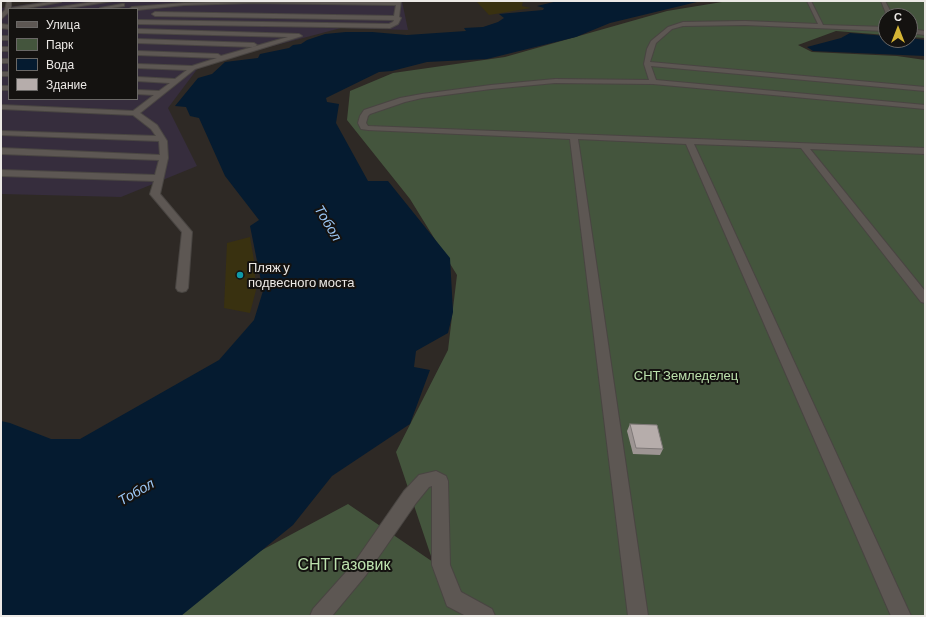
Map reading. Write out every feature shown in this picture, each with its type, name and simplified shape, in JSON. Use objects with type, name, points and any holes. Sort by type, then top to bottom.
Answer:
[{"type":"street","points":[[27,8],[68,1]]},
{"type":"street","points":[[61,8],[111,1]]},
{"type":"street","points":[[810,1],[821,26]]},
{"type":"street","points":[[138,9],[184,4],[251,2],[399,2],[398,18],[395,24],[386,26],[138,22]]},
{"type":"street","points":[[101,8],[122,5]]},
{"type":"street","points":[[161,7],[240,8]]},
{"type":"street","points":[[390,10],[398,11]]},
{"type":"street","points":[[138,14],[398,18]]},
{"type":"street","points":[[653,82],[647,64],[653,42],[670,28],[683,24],[699,22],[745,23],[878,29]]},
{"type":"street","points":[[135,114],[193,68],[225,57],[299,36],[138,32]]},
{"type":"street","points":[[138,41],[266,45]]},
{"type":"street","points":[[138,53],[225,57]]},
{"type":"street","points":[[647,64],[925,89]]},
{"type":"street","points":[[138,66],[193,68]]},
{"type":"street","points":[[138,79],[177,81]]},
{"type":"street","points":[[924,151],[368,128],[364,127],[362,123],[367,112],[422,96],[555,81],[653,82],[925,107]]},
{"type":"street","points":[[138,92],[161,93]]},
{"type":"street","points":[[1,107],[135,114],[154,127],[162,139],[164,158],[154,194],[187,232],[182,288]]},
{"type":"street","points":[[1,133],[162,139]]},
{"type":"street","points":[[574,136],[638,616]]},
{"type":"street","points":[[689,141],[901,616]]},
{"type":"street","points":[[803,146],[925,299]]},
{"type":"street","points":[[1,151],[164,158]]},
{"type":"street","points":[[1,173],[158,178]]},
{"type":"street","points":[[320,616],[360,569],[410,497],[425,480],[436,478],[440,481],[441,565],[454,599],[484,616]]},
{"type":"shaded area","points":[[48,1],[402,1],[408,30],[341,28],[198,68],[168,108],[197,166],[121,197],[1,194],[1,8]]},
{"type":"green space","name":"СНТ Земледелец","points":[[728,1],[925,1],[925,38],[918,38],[918,8],[878,8],[878,34],[836,31],[798,45],[812,52],[897,56],[925,60],[925,616],[139,616],[348,504],[433,562],[396,452],[448,350],[457,275],[410,199],[347,120],[350,91],[393,73],[505,57],[667,11]]},
{"type":"sand","points":[[476,1],[523,1],[522,6],[531,8],[489,15]]},
{"type":"sand","name":"Пляж у подвесного моста","points":[[250,237],[254,260],[256,290],[250,313],[224,308],[227,243]]},
{"type":"water","name":"Тобол","points":[[558,1],[701,1],[610,23],[576,37],[487,59],[427,62],[392,71],[379,72],[326,98],[327,102],[339,104],[336,123],[368,181],[388,181],[450,258],[453,312],[448,333],[416,351],[414,367],[430,370],[410,424],[332,476],[293,525],[181,616],[1,616],[1,421],[51,439],[80,439],[219,360],[254,320],[263,291],[250,226],[259,220],[225,176],[199,118],[190,116],[186,107],[175,106],[198,78],[212,74],[225,62],[258,58],[260,54],[289,48],[293,45],[301,44],[307,40],[325,34],[372,32],[407,35],[466,31],[464,28],[483,27],[498,22],[504,18],[499,14],[543,10],[544,8],[537,6]]},
{"type":"water","points":[[850,33],[878,35],[878,48],[918,48],[918,39],[925,40],[925,56],[813,51],[807,47],[841,38]]},
{"type":"building","points":[[630,424],[657,425],[663,449],[636,448]]},
{"type":"place","name":"Пляж у подвесного моста","points":[[240,275]]},
{"type":"park label","name":"СНТ Газовик","points":[[344,565]]}]
